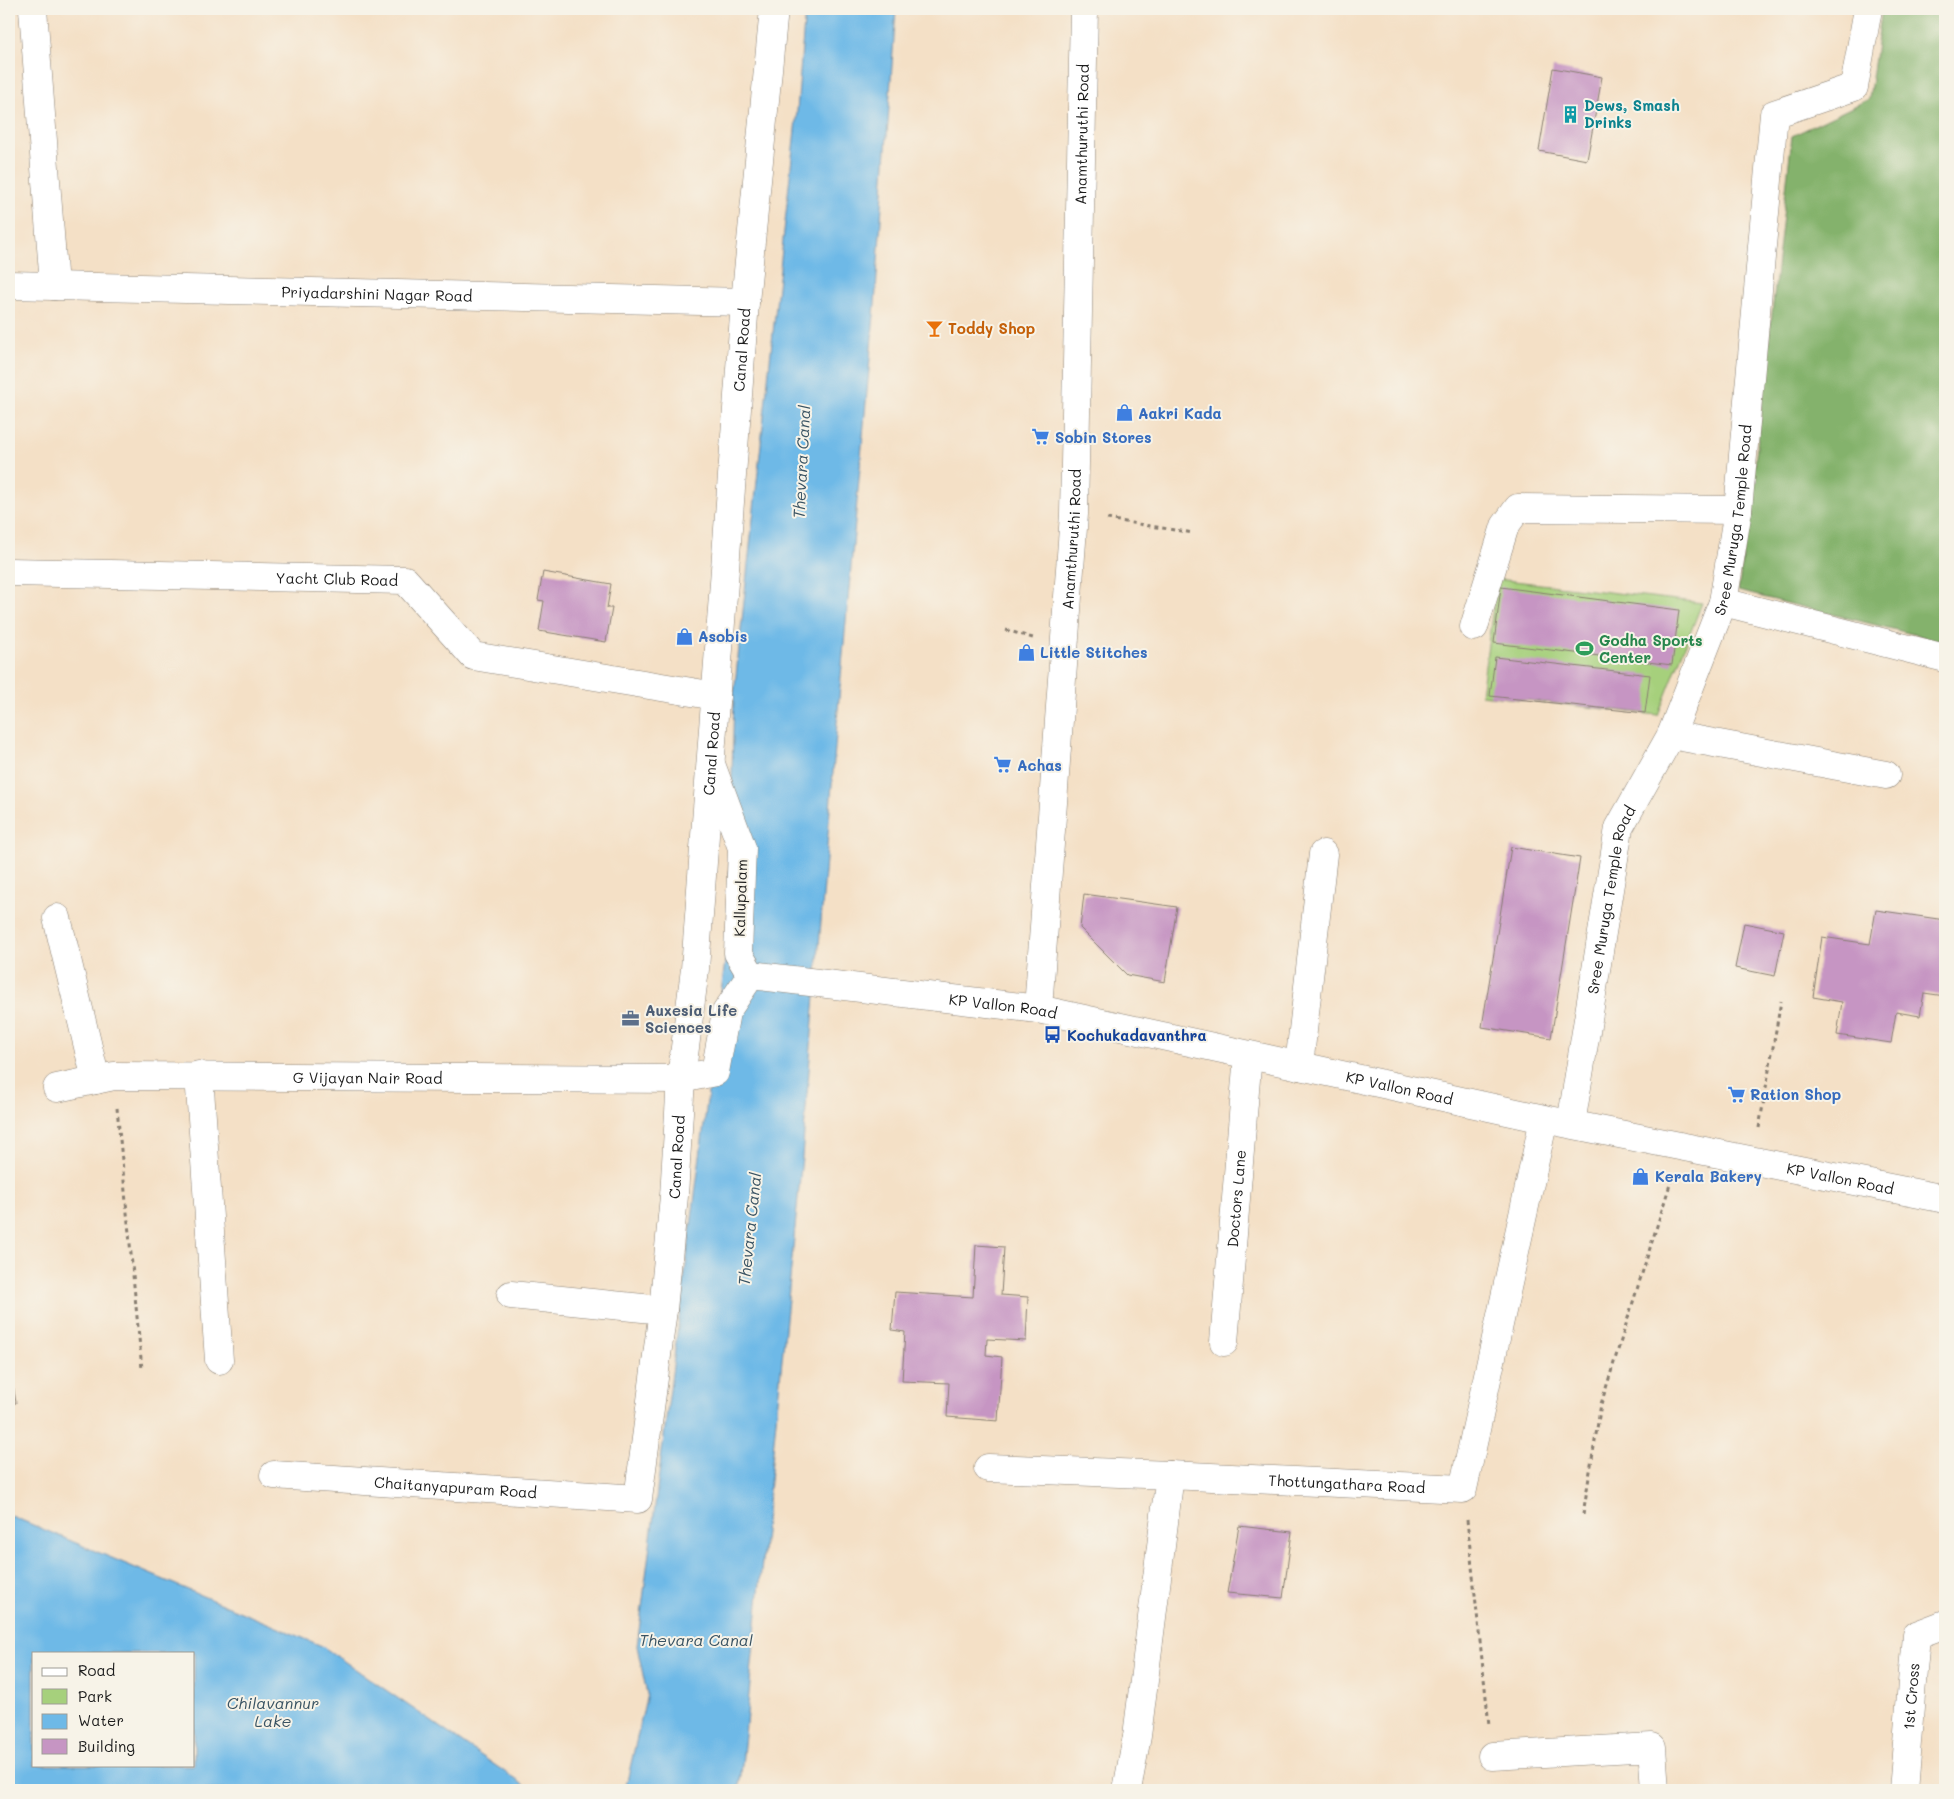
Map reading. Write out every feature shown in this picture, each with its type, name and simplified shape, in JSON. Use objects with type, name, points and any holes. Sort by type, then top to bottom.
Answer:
[{"type":"street","points":[[33,9],[54,286]]},
{"type":"street","name":"Canal Road","points":[[638,1499],[663,1310],[674,1196],[681,1079],[695,969],[745,302],[774,9]]},
{"type":"street","name":"Anamthuruthi Road","points":[[1038,1009],[1074,514],[1084,9]]},
{"type":"street","name":"Sree Muruga Temple Road","points":[[1571,1124],[1618,828],[1672,735],[1723,602],[1738,510],[1774,114],[1854,87],[1868,9]]},
{"type":"street","name":"Priyadarshini Nagar Road","points":[[9,285],[745,302]]},
{"type":"street","points":[[1474,627],[1505,526],[1518,508],[1738,510]]},
{"type":"street","name":"Yacht Club Road","points":[[9,572],[405,580],[473,656],[716,696]]},
{"type":"street","points":[[1723,602],[1945,658]]},
{"type":"street","points":[[1672,735],[1886,774]]},
{"type":"street","name":"Kallupalam","points":[[711,764],[742,848],[738,952],[751,975]]},
{"type":"street","points":[[1299,1066],[1323,854]]},
{"type":"street","points":[[57,918],[105,1078]]},
{"type":"street","points":[[681,1079],[715,1072],[726,1012],[751,975]]},
{"type":"street","name":"KP Vallon Road","points":[[751,975],[852,985],[1038,1009],[1544,1119],[1945,1199]]},
{"type":"street","name":"Doctors Lane","points":[[1224,1342],[1248,1055]]},
{"type":"street","points":[[199,1075],[219,1360]]},
{"type":"street","name":"G Vijayan Nair Road","points":[[57,1088],[105,1078],[199,1075],[681,1079]]},
{"type":"street","points":[[1463,1489],[1544,1119]]},
{"type":"street","points":[[511,1295],[663,1310]]},
{"type":"street","name":"Thottungathara Road","points":[[988,1468],[1463,1489]]},
{"type":"street","name":"Chaitanyapuram Road","points":[[274,1475],[638,1499]]},
{"type":"street","points":[[1127,1790],[1137,1736],[1170,1475]]},
{"type":"street","name":"1st Cross","points":[[1903,1790],[1916,1635],[1945,1624]]},
{"type":"street","points":[[1492,1756],[1652,1747],[1655,1790]]},
{"type":"path","points":[[1074,514],[1194,533]]},
{"type":"path","points":[[1754,1161],[1781,1001]]},
{"type":"path","points":[[105,1078],[142,1369]]},
{"type":"path","points":[[1583,1514],[1601,1404],[1682,1146]]},
{"type":"path","points":[[1463,1489],[1492,1756]]},
{"type":"green space","points":[[1882,9],[1945,9],[1945,642],[1738,591],[1749,518],[1792,136],[1869,99]]},
{"type":"green space","name":"Godha Sports Center","points":[[1497,579],[1702,603],[1658,715],[1481,695]]},
{"type":"water","name":"Thevara Canal","points":[[805,9],[896,9],[875,304],[839,698],[802,1157],[741,1775],[738,1790],[625,1790],[647,1694],[637,1646],[728,938],[734,694],[797,111]]},
{"type":"water","name":"Chilavannur Lake","points":[[9,1515],[322,1646],[531,1790],[9,1790]]},
{"type":"building","name":"Dews, Smash Drinks","points":[[1553,68],[1602,77],[1587,160],[1539,151]]},
{"type":"building","points":[[543,572],[611,584],[607,608],[612,608],[606,642],[539,631],[544,601],[538,600]]},
{"type":"building","points":[[1501,587],[1679,610],[1672,665],[1494,643]]},
{"type":"building","points":[[1495,657],[1650,675],[1645,713],[1490,696]]},
{"type":"building","points":[[1511,847],[1580,858],[1551,1038],[1482,1027]]},
{"type":"building","points":[[1084,894],[1177,907],[1165,982],[1127,975],[1080,928]]},
{"type":"building","points":[[1876,910],[1945,920],[1945,996],[1924,993],[1920,1016],[1896,1012],[1891,1043],[1837,1035],[1842,1002],[1813,997],[1822,937],[1870,944]]},
{"type":"building","points":[[1744,923],[1784,931],[1775,976],[1735,968]]},
{"type":"building","points":[[976,1245],[1004,1247],[1001,1295],[1028,1297],[1026,1341],[987,1339],[986,1355],[1002,1357],[998,1421],[947,1417],[949,1383],[902,1381],[905,1332],[892,1330],[895,1292],[973,1297]]},
{"type":"building","points":[[9,1359],[16,1403],[9,1404]]},
{"type":"building","points":[[1239,1526],[1292,1532],[1283,1598],[1227,1593]]},
{"type":"place","name":"Dews, Smash Drinks","points":[[1570,114]]},
{"type":"place","name":"Toddy Shop","points":[[934,328]]},
{"type":"place","name":"Aakri Kada","points":[[1124,413]]},
{"type":"place","name":"Sobin Stores","points":[[1041,437]]},
{"type":"place","name":"Asobis","points":[[684,636]]},
{"type":"place","name":"Godha Sports Center","points":[[1585,649]]},
{"type":"place","name":"Little Stitches","points":[[1026,652]]},
{"type":"place","name":"Achas","points":[[1003,765]]},
{"type":"place","name":"Auxesia Life Sciences","points":[[631,1019]]},
{"type":"place","name":"Kochukadavanthra","points":[[1053,1035]]},
{"type":"place","name":"Ration Shop","points":[[1736,1094]]},
{"type":"place","name":"Kerala Bakery","points":[[1641,1176]]}]
